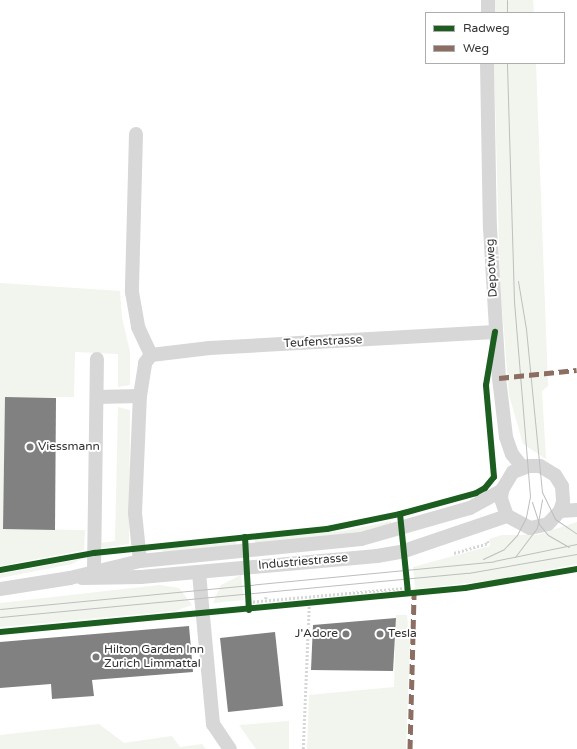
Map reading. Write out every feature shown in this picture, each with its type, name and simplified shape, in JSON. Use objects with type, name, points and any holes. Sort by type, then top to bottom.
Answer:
[{"type":"street","points":[[488,0],[488,12]]},
{"type":"street","name":"Depotweg","points":[[487,64],[495,332],[506,437],[512,454],[522,467]]},
{"type":"street","points":[[136,134],[132,292],[138,327],[150,357],[140,396],[136,513],[140,561]]},
{"type":"street","name":"Teufenstrasse","points":[[150,357],[210,348],[495,332]]},
{"type":"street","points":[[94,571],[97,359]]},
{"type":"street","points":[[96,397],[140,396]]},
{"type":"street","points":[[540,466],[555,475],[562,486],[564,502],[560,511],[548,524],[537,528],[522,527],[507,516],[501,499],[502,490],[513,472],[522,467],[540,466]]},
{"type":"street","points":[[562,486],[577,493]]},
{"type":"street","name":"Industriestrasse","points":[[0,589],[70,578],[140,561],[361,538],[448,517],[502,490]]},
{"type":"street","points":[[560,511],[577,510]]},
{"type":"street","name":"Industriestrasse","points":[[70,578],[109,580],[377,556],[404,551],[507,516]]},
{"type":"street","points":[[199,573],[213,724],[230,749]]},
{"type":"path","points":[[407,579],[410,592]]},
{"type":"path","points":[[249,602],[394,587],[410,592]]},
{"type":"path","points":[[248,594],[249,610],[410,592]]},
{"type":"path","points":[[303,749],[309,604]]},
{"type":"shaded area","points":[[494,0],[533,0],[534,12],[494,12]]},
{"type":"shaded area","points":[[494,64],[536,64],[548,386],[542,391],[546,459],[523,444],[509,395],[500,281]]},
{"type":"shaded area","points":[[0,283],[120,291],[122,318],[130,352],[130,385],[118,387],[118,354],[75,352],[74,397],[5,397],[3,529],[85,530],[84,550],[0,566]]},
{"type":"shaded area","points":[[118,407],[130,410],[129,544],[102,548],[101,543],[115,541]]},
{"type":"shaded area","points":[[391,521],[392,524],[347,535],[255,543],[255,539],[345,531]]},
{"type":"shaded area","points":[[577,522],[577,564],[494,580],[415,589],[413,567],[490,546],[489,539],[502,535],[537,535]]},
{"type":"shaded area","points":[[236,542],[236,546],[164,552],[160,549]]},
{"type":"shaded area","points":[[81,559],[72,564],[0,578],[0,574]]},
{"type":"shaded area","points":[[241,575],[244,600],[213,603],[221,585]]},
{"type":"shaded area","points":[[159,585],[179,588],[192,605],[175,611],[0,627],[0,603]]},
{"type":"shaded area","points":[[396,615],[407,615],[410,644],[406,749],[307,749],[309,695],[394,687]]},
{"type":"shaded area","points":[[289,721],[289,749],[256,749],[239,725]]},
{"type":"shaded area","points":[[99,724],[124,743],[172,736],[180,747],[202,744],[206,749],[0,749],[0,735]]},
{"type":"building","name":"Viessmann","points":[[5,397],[56,398],[55,530],[3,529]]},
{"type":"building","points":[[396,618],[393,671],[311,670],[313,625]]},
{"type":"building","name":"Hilton Garden Inn Zurich Limmattal","points":[[189,626],[193,672],[92,680],[94,696],[52,699],[51,684],[0,688],[0,642]]},
{"type":"building","points":[[275,632],[283,706],[228,712],[220,638]]},
{"type":"tram line","points":[[507,0],[507,12]]},
{"type":"tram line","points":[[483,559],[504,549],[517,535],[526,517],[530,496],[514,301],[507,64]]},
{"type":"tram line","points":[[518,281],[526,329],[542,492],[555,519],[577,534]]},
{"type":"tram line","points":[[515,557],[537,528],[542,499]]},
{"type":"tram line","points":[[532,502],[539,524],[548,535],[569,547]]},
{"type":"tram line","points":[[0,609],[494,561],[577,544]]},
{"type":"tram line","points":[[0,617],[468,573],[577,554]]},
{"type":"marked path","points":[[499,378],[577,370]]},
{"type":"marked path","points":[[410,749],[414,593]]},
{"type":"cycle path","points":[[0,570],[94,553],[327,529],[400,514],[476,493],[485,488],[494,477],[486,385],[495,332]]},
{"type":"cycle path","points":[[400,514],[408,593]]},
{"type":"cycle path","points":[[245,537],[249,610]]},
{"type":"cycle path","points":[[0,632],[465,588],[577,569]]},
{"type":"place","name":"Viessmann","points":[[30,447]]},
{"type":"place","name":"J'Adore","points":[[346,634]]},
{"type":"place","name":"Tesla","points":[[380,634]]},
{"type":"place","name":"Hilton Garden Inn Zurich Limmattal","points":[[96,657]]}]
